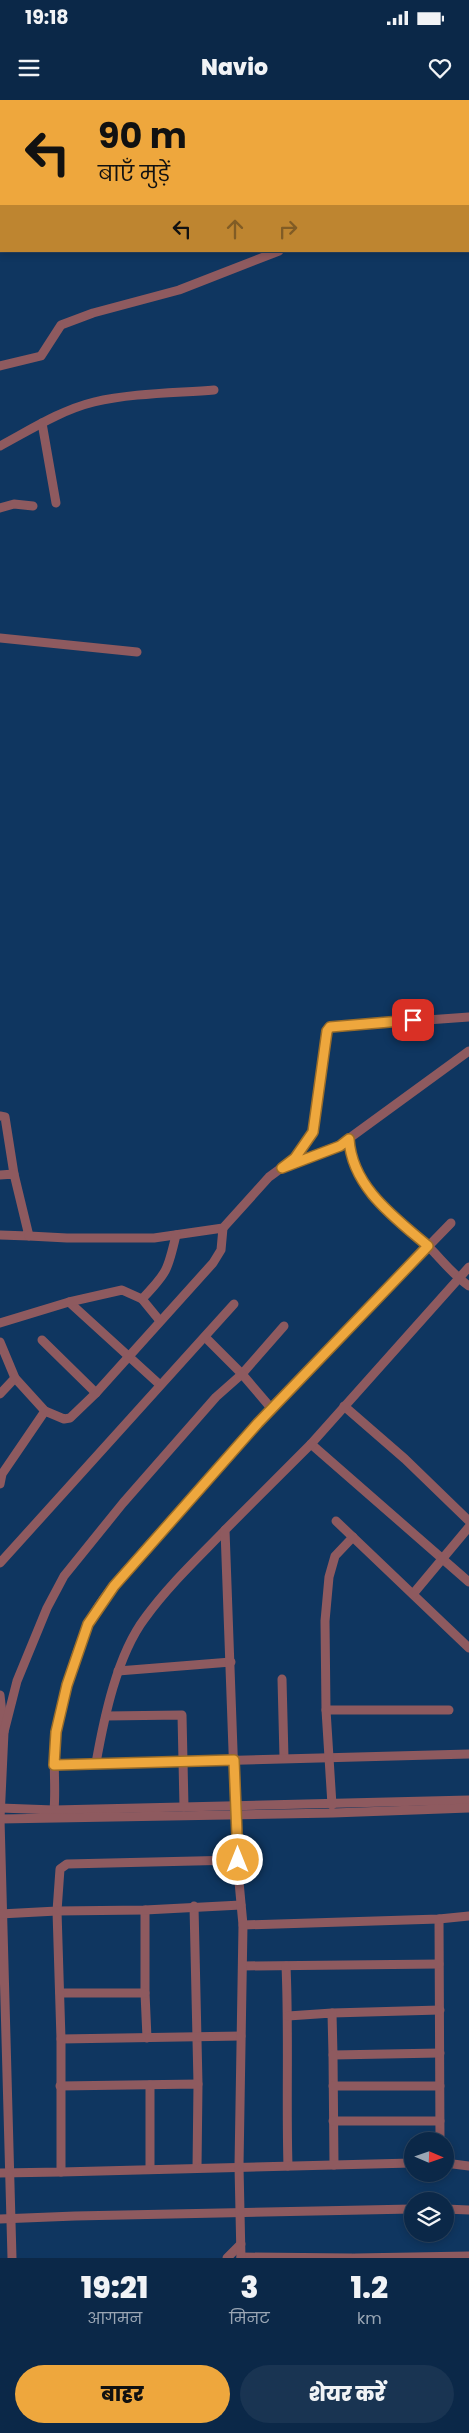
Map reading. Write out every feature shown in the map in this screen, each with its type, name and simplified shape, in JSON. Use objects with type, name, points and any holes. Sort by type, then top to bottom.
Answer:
[{"type":"street","points":[[0,366],[41,356],[62,325],[93,313],[179,290],[276,252]]},
{"type":"street","points":[[0,446],[42,423],[94,402],[157,394],[214,390]]},
{"type":"street","points":[[42,423],[56,502]]},
{"type":"street","points":[[0,508],[14,504],[33,506]]},
{"type":"street","points":[[0,638],[137,652]]},
{"type":"street","points":[[0,1235],[66,1238],[154,1238],[223,1228],[230,1222],[249,1197],[295,1158],[313,1132],[327,1031],[330,1027],[469,1017]]},
{"type":"street","points":[[282,1168],[340,1146],[469,1051]]},
{"type":"street","points":[[0,1116],[5,1117],[14,1174],[29,1236]]},
{"type":"street","points":[[349,1139],[350,1155],[354,1165],[380,1204],[428,1246],[457,1278],[469,1286]]},
{"type":"street","points":[[0,1175],[14,1174]]},
{"type":"street","points":[[54,1810],[56,1732],[67,1685],[88,1624],[114,1586],[204,1481],[451,1222]]},
{"type":"street","points":[[0,1342],[15,1378],[46,1411],[64,1419],[70,1418],[96,1393],[127,1356],[213,1263],[221,1250],[223,1228]]},
{"type":"street","points":[[142,1299],[163,1278],[170,1262],[176,1235]]},
{"type":"street","points":[[96,1763],[118,1671],[144,1619],[225,1530],[310,1444],[457,1278],[469,1267]]},
{"type":"street","points":[[0,1324],[69,1302],[122,1290],[142,1299],[160,1321]]},
{"type":"street","points":[[69,1302],[159,1384]]},
{"type":"street","points":[[0,1563],[159,1384],[234,1304]]},
{"type":"street","points":[[4,1732],[17,1681],[47,1608],[64,1576],[123,1503],[209,1404],[242,1374],[284,1326]]},
{"type":"street","points":[[205,1337],[242,1374],[272,1408]]},
{"type":"street","points":[[42,1340],[96,1393]]},
{"type":"street","points":[[0,1394],[15,1378]]},
{"type":"street","points":[[344,1406],[406,1459],[469,1521]]},
{"type":"street","points":[[0,1484],[2,1474],[46,1411]]},
{"type":"street","points":[[310,1444],[469,1582]]},
{"type":"street","points":[[336,1521],[469,1648]]},
{"type":"street","points":[[413,1594],[444,1560],[469,1527]]},
{"type":"street","points":[[225,1530],[238,1860],[243,1924],[239,2166],[241,2257],[469,2256]]},
{"type":"street","points":[[332,1805],[326,1710],[325,1620],[329,1577],[335,1556],[353,1537]]},
{"type":"street","points":[[118,1671],[231,1662]]},
{"type":"street","points":[[282,1679],[284,1758]]},
{"type":"street","points":[[0,1695],[4,1732],[0,1819],[5,2173],[11,2219],[12,2258]]},
{"type":"street","points":[[326,1710],[449,1710]]},
{"type":"street","points":[[106,1716],[182,1715],[184,1807]]},
{"type":"street","points":[[54,1765],[329,1756],[469,1754]]},
{"type":"street","points":[[0,1819],[469,1800]]},
{"type":"street","points":[[0,1808],[54,1810],[184,1807],[237,1810],[469,1808]]},
{"type":"street","points":[[61,2172],[61,2039],[57,1912],[60,1868],[67,1864],[238,1860]]},
{"type":"street","points":[[1,1914],[145,1910],[242,1904]]},
{"type":"street","points":[[194,1906],[198,2037],[197,2168]]},
{"type":"street","points":[[145,1910],[147,2038]]},
{"type":"street","points":[[243,1924],[439,1919],[469,1916]]},
{"type":"street","points":[[439,1919],[440,2132]]},
{"type":"street","points":[[243,1966],[439,1964]]},
{"type":"street","points":[[286,1966],[288,2166]]},
{"type":"street","points":[[60,1993],[145,1993]]},
{"type":"street","points":[[288,2016],[440,2010]]},
{"type":"street","points":[[332,2013],[334,2166]]},
{"type":"street","points":[[61,2039],[242,2036]]},
{"type":"street","points":[[333,2055],[440,2053]]},
{"type":"street","points":[[60,2086],[198,2084]]},
{"type":"street","points":[[150,2085],[150,2169]]},
{"type":"street","points":[[333,2086],[440,2086]]},
{"type":"street","points":[[333,2121],[440,2121]]},
{"type":"street","points":[[5,2173],[404,2163]]},
{"type":"street","points":[[454,2164],[469,2166]]},
{"type":"street","points":[[0,2219],[404,2209]]},
{"type":"street","points":[[454,2209],[469,2210]]},
{"type":"street","points":[[228,2258],[241,2244]]},
{"type":"route","points":[[238,1860],[234,1760],[54,1765],[56,1732],[67,1685],[88,1624],[114,1586],[204,1481],[428,1246],[380,1204],[363,1182],[350,1155],[349,1139],[340,1146],[282,1168],[295,1158],[313,1132],[327,1031],[330,1027],[413,1020]]}]
